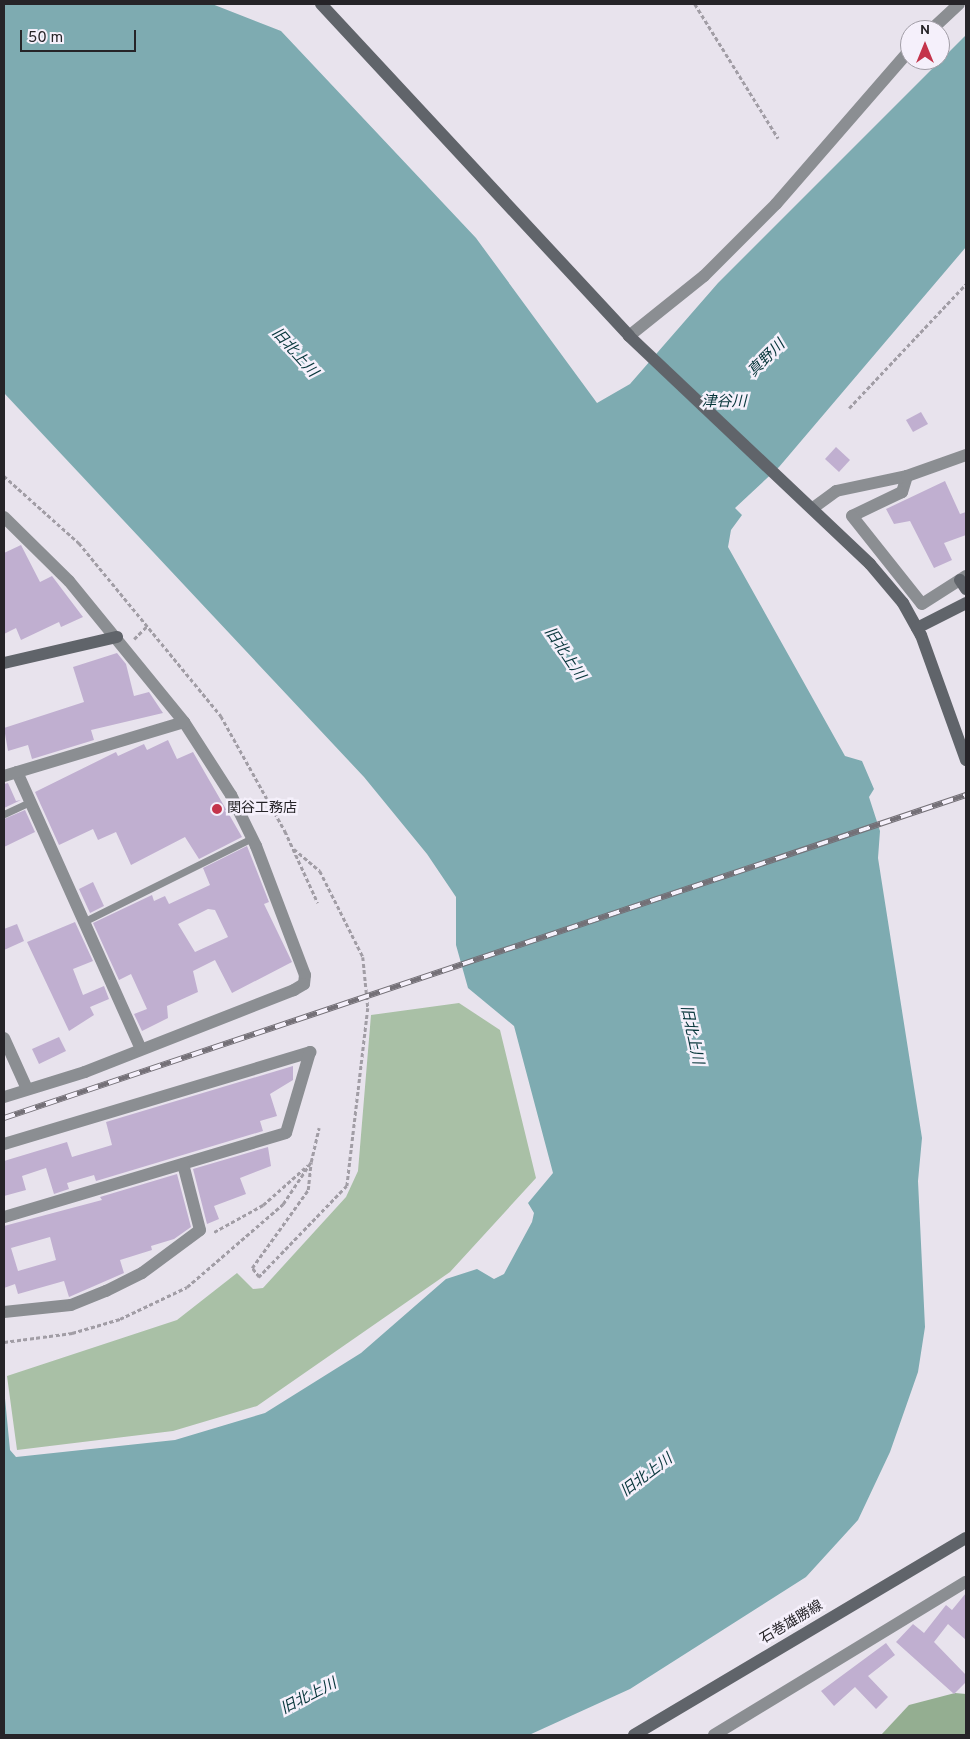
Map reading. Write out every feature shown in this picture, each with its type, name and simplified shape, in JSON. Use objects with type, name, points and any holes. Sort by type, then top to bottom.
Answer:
[{"type":"street","points":[[321,4],[629,336],[813,508],[870,564],[917,628],[966,760]]},
{"type":"street","points":[[942,20],[959,4]]},
{"type":"street","points":[[629,336],[704,276],[776,204],[900,61]]},
{"type":"street","points":[[813,508],[836,491],[907,476],[966,455]]},
{"type":"street","points":[[907,476],[902,492],[852,516],[922,604],[964,582]]},
{"type":"street","points":[[4,517],[117,637],[184,722],[231,795],[252,838],[305,975],[304,984],[141,1050],[4,1098]]},
{"type":"street","points":[[917,628],[966,603]]},
{"type":"street","points":[[4,663],[117,637]]},
{"type":"street","points":[[4,776],[184,722]]},
{"type":"street","points":[[17,772],[82,922],[141,1050]]},
{"type":"street","points":[[4,1038],[27,1089]]},
{"type":"street","points":[[4,1144],[310,1052],[286,1134],[4,1218]]},
{"type":"street","points":[[4,1312],[71,1305],[106,1291],[142,1273],[200,1230],[183,1164]]},
{"type":"street","name":"石巻雄勝線","points":[[634,1735],[966,1538]]},
{"type":"street","points":[[714,1735],[966,1582]]},
{"type":"lane","points":[[4,814],[30,802]]},
{"type":"lane","points":[[82,922],[252,838]]},
{"type":"path","points":[[695,4],[778,138]]},
{"type":"path","points":[[849,408],[966,284]]},
{"type":"path","points":[[4,476],[79,543],[221,716],[294,849],[318,903]]},
{"type":"path","points":[[125,647],[147,626]]},
{"type":"path","points":[[294,849],[320,871],[363,957],[367,1018],[347,1186],[259,1278],[252,1268],[305,1196],[319,1128]]},
{"type":"path","points":[[200,1230],[204,1238],[263,1205],[311,1162]]},
{"type":"path","points":[[4,1342],[72,1333],[110,1322],[187,1287],[283,1204],[311,1162]]},
{"type":"green space","points":[[459,1003],[500,1030],[536,1178],[450,1272],[257,1406],[173,1431],[17,1450],[7,1376],[177,1320],[237,1273],[253,1289],[263,1288],[346,1197],[358,1171],[371,1015]]},
{"type":"green space","points":[[955,1693],[966,1694],[966,1735],[881,1735],[909,1705]]},
{"type":"water","points":[[4,4],[212,4],[281,31],[476,238],[597,403],[630,384],[718,283],[931,70],[950,70],[950,51],[966,35],[966,247],[779,467],[735,508],[742,515],[731,530],[728,547],[845,756],[862,761],[874,789],[869,797],[880,831],[878,858],[922,1138],[918,1181],[925,1327],[918,1372],[890,1452],[858,1520],[806,1577],[630,1689],[529,1735],[4,1735],[4,1388],[10,1450],[16,1457],[175,1440],[265,1413],[361,1353],[446,1279],[477,1269],[494,1279],[504,1274],[532,1222],[534,1213],[528,1203],[553,1173],[514,1026],[468,988],[456,945],[456,897],[427,854],[364,777],[4,393]]},
{"type":"building","points":[[921,412],[928,424],[913,432],[906,420]]},
{"type":"building","points":[[836,447],[850,460],[839,472],[825,459]]},
{"type":"building","points":[[945,481],[960,514],[966,512],[966,535],[944,543],[952,560],[934,568],[910,521],[894,524],[886,509]]},
{"type":"building","points":[[21,545],[40,582],[52,576],[83,617],[61,627],[59,622],[21,640],[16,628],[4,634],[4,553]]},
{"type":"building","points":[[117,653],[126,664],[134,696],[149,692],[163,713],[91,730],[94,740],[32,759],[28,745],[8,751],[4,728],[84,702],[73,667]]},
{"type":"building","points":[[168,740],[177,759],[193,752],[242,837],[199,859],[185,837],[131,865],[116,832],[98,840],[93,829],[59,845],[35,792],[116,752],[118,756],[144,744],[147,750]]},
{"type":"building","points":[[8,783],[16,801],[21,800],[4,808],[4,784]]},
{"type":"building","points":[[25,810],[35,832],[4,847],[4,819]]},
{"type":"building","points":[[247,846],[269,902],[264,904],[292,962],[232,993],[215,960],[193,971],[198,992],[167,1006],[168,1018],[142,1031],[134,1014],[147,1009],[131,974],[119,980],[93,923],[152,895],[154,901],[165,896],[169,904],[210,885],[203,868]],"holes":[[[208,909],[215,910],[228,937],[195,952],[178,924]]]},
{"type":"building","points":[[93,882],[104,906],[90,913],[79,889]]},
{"type":"building","points":[[75,922],[93,961],[73,969],[83,995],[104,986],[109,999],[90,1007],[94,1015],[69,1031],[27,942]]},
{"type":"building","points":[[17,924],[24,941],[4,950],[4,929]]},
{"type":"building","points":[[59,1037],[66,1051],[39,1064],[32,1049]]},
{"type":"building","points":[[293,1066],[293,1080],[270,1094],[277,1116],[260,1121],[263,1131],[96,1181],[94,1175],[67,1183],[69,1189],[54,1194],[46,1168],[22,1176],[26,1190],[4,1196],[4,1161],[67,1142],[72,1157],[112,1145],[106,1122]]},
{"type":"building","points":[[268,1147],[271,1166],[240,1178],[246,1194],[214,1206],[219,1219],[207,1224],[193,1169]]},
{"type":"building","points":[[177,1174],[191,1227],[174,1239],[151,1246],[152,1250],[120,1260],[124,1273],[69,1297],[64,1281],[18,1294],[15,1284],[4,1288],[4,1226],[102,1200],[100,1197]],"holes":[[[50,1237],[56,1260],[18,1271],[11,1248]]]},
{"type":"building","points":[[966,1593],[966,1640],[948,1624],[934,1642],[966,1675],[966,1682],[954,1694],[896,1642],[913,1624],[924,1633],[946,1605],[952,1610]]},
{"type":"building","points":[[886,1643],[895,1655],[868,1676],[888,1697],[876,1709],[855,1687],[834,1706],[821,1691]]},
{"type":"railway","points":[[4,1118],[966,795]]},
{"type":"place","name":"関谷工務店","points":[[217,809]]},
{"type":"water label","name":"旧北上川","points":[[294,353]]},
{"type":"water label","name":"真野川","points":[[767,359]]},
{"type":"water label","name":"津谷川","points":[[724,403]]},
{"type":"water label","name":"旧北上川","points":[[564,654]]},
{"type":"water label","name":"旧北上川","points":[[691,1035]]},
{"type":"water label","name":"旧北上川","points":[[647,1476]]},
{"type":"water label","name":"旧北上川","points":[[309,1697]]}]
